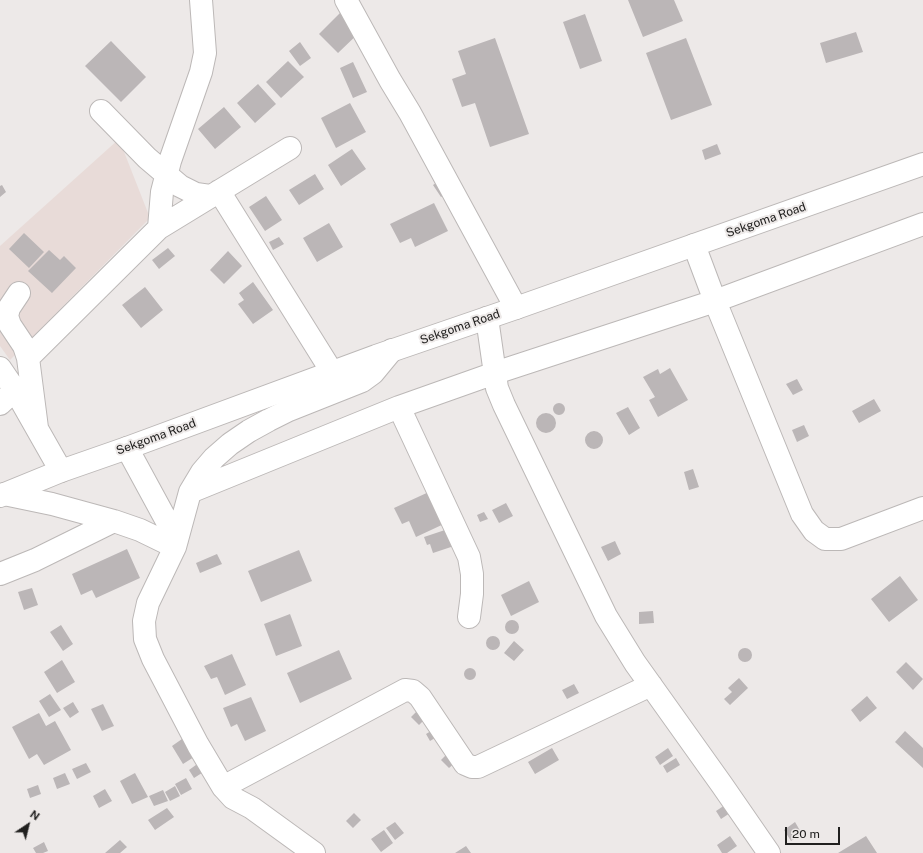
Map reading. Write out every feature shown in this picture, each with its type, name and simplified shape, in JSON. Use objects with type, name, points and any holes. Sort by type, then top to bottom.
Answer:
[{"type":"main road","points":[[159,228],[162,192],[166,175],[201,72],[205,53],[201,0]]},
{"type":"main road","points":[[346,0],[410,113],[516,308]]},
{"type":"main road","points":[[101,111],[147,158],[180,186],[196,194],[214,194]]},
{"type":"main road","points":[[26,352],[159,228],[290,148]]},
{"type":"main road","name":"Sekgoma Road","points":[[2,495],[61,471],[392,350],[694,245],[921,169]]},
{"type":"main road","points":[[214,194],[332,372]]},
{"type":"main road","points":[[190,492],[399,407],[494,372],[715,301],[923,224]]},
{"type":"main road","points":[[694,245],[715,301],[802,514],[814,531],[825,539],[841,539],[923,508]]},
{"type":"main road","points":[[19,293],[9,308],[7,316],[10,325],[26,352],[37,428]]},
{"type":"main road","points":[[487,318],[497,388],[504,406],[606,616],[635,663],[769,853]]},
{"type":"main road","points":[[314,853],[252,808],[233,798],[223,787],[198,745],[153,659],[145,639],[144,621],[148,603],[176,544],[190,492],[214,458],[230,444],[249,431],[289,410],[362,381],[373,373],[392,350]]},
{"type":"main road","points":[[0,368],[8,397],[37,428],[61,471]]},
{"type":"main road","points":[[399,407],[469,557],[472,574],[472,594],[469,618]]},
{"type":"main road","points":[[127,448],[176,544]]},
{"type":"main road","points":[[2,495],[52,504],[114,521],[176,544]]},
{"type":"main road","points":[[0,574],[35,560],[114,521]]},
{"type":"main road","points":[[223,787],[405,690],[413,692],[420,697],[465,764],[472,767],[478,767],[651,685]]},
{"type":"shaded area","points":[[119,139],[150,218],[10,360],[0,346],[0,246]]},
{"type":"building","points":[[628,0],[674,0],[683,21],[643,37]]},
{"type":"building","points":[[343,10],[362,30],[338,53],[319,34]]},
{"type":"building","points":[[585,14],[602,61],[580,69],[563,22]]},
{"type":"building","points":[[856,32],[863,52],[826,63],[820,43]]},
{"type":"building","points":[[495,38],[529,134],[490,147],[475,103],[462,107],[452,79],[466,74],[458,51]]},
{"type":"building","points":[[686,38],[712,105],[671,120],[646,53]]},
{"type":"building","points":[[111,41],[146,77],[121,102],[85,66]]},
{"type":"building","points":[[300,42],[311,58],[300,66],[289,51]]},
{"type":"building","points":[[288,61],[304,77],[281,98],[266,82]]},
{"type":"building","points":[[353,62],[367,92],[353,98],[340,68]]},
{"type":"building","points":[[258,84],[276,104],[255,123],[237,103]]},
{"type":"building","points":[[350,103],[366,132],[336,148],[321,118]]},
{"type":"building","points":[[224,107],[241,127],[215,149],[198,129]]},
{"type":"building","points":[[717,144],[721,154],[705,160],[702,150]]},
{"type":"building","points":[[352,149],[366,169],[341,186],[328,165]]},
{"type":"building","points":[[315,174],[324,189],[299,205],[289,190]]},
{"type":"building","points":[[442,179],[450,191],[441,197],[433,185]]},
{"type":"building","points":[[2,185],[6,192],[0,197],[0,186]]},
{"type":"building","points":[[266,196],[282,220],[265,231],[249,207]]},
{"type":"building","points":[[434,203],[448,231],[415,247],[411,238],[400,243],[390,224]]},
{"type":"building","points":[[329,223],[343,247],[317,262],[303,238]]},
{"type":"building","points":[[24,233],[44,252],[29,268],[9,249]]},
{"type":"building","points":[[279,237],[284,244],[273,250],[269,242]]},
{"type":"building","points":[[168,248],[175,256],[159,269],[152,260]]},
{"type":"building","points":[[49,250],[60,260],[64,256],[76,268],[52,293],[28,271]]},
{"type":"building","points":[[228,251],[242,266],[224,284],[210,270]]},
{"type":"building","points":[[253,282],[273,310],[253,324],[238,304],[244,300],[239,293]]},
{"type":"building","points":[[145,287],[163,310],[141,328],[122,305]]},
{"type":"building","points":[[670,368],[688,400],[658,417],[649,400],[655,397],[643,377],[658,369],[660,374]]},
{"type":"building","points":[[797,379],[803,390],[793,395],[786,384]]},
{"type":"building","points":[[874,399],[881,411],[859,423],[852,411]]},
{"type":"building","points":[[561,403],[564,404],[564,414],[557,415],[554,414],[553,407],[554,404]]},
{"type":"building","points":[[628,407],[640,428],[629,435],[616,413]]},
{"type":"building","points":[[546,413],[553,416],[556,423],[553,430],[546,433],[539,430],[536,423],[539,416]]},
{"type":"building","points":[[804,425],[809,436],[797,442],[792,430]]},
{"type":"building","points":[[594,431],[600,434],[603,440],[600,446],[594,449],[588,446],[585,440],[588,434]]},
{"type":"building","points":[[693,469],[699,487],[689,490],[684,472]]},
{"type":"building","points":[[431,491],[446,523],[416,537],[409,521],[402,524],[394,508]]},
{"type":"building","points":[[506,503],[513,516],[499,523],[492,510]]},
{"type":"building","points":[[484,512],[488,519],[480,522],[477,515]]},
{"type":"building","points":[[448,529],[454,546],[433,553],[430,544],[427,545],[424,537]]},
{"type":"building","points":[[615,541],[621,554],[608,561],[601,547]]},
{"type":"building","points":[[127,549],[140,578],[96,598],[92,590],[81,595],[72,574]]},
{"type":"building","points":[[299,550],[312,581],[261,602],[248,571]]},
{"type":"building","points":[[217,554],[222,564],[200,573],[196,563]]},
{"type":"building","points":[[900,576],[918,600],[889,622],[871,599]]},
{"type":"building","points":[[529,581],[539,602],[511,616],[501,595]]},
{"type":"building","points":[[32,588],[38,605],[24,610],[18,592]]},
{"type":"building","points":[[653,611],[654,623],[639,624],[639,612]]},
{"type":"building","points":[[290,614],[302,646],[276,656],[264,624]]},
{"type":"building","points":[[509,620],[515,620],[519,624],[519,630],[515,634],[509,634],[505,630],[505,624]]},
{"type":"building","points":[[61,625],[73,644],[63,651],[50,632]]},
{"type":"building","points":[[493,636],[498,638],[500,643],[498,648],[493,650],[488,648],[486,643],[488,638]]},
{"type":"building","points":[[514,641],[524,650],[514,661],[504,653]]},
{"type":"building","points":[[742,648],[748,648],[752,652],[752,658],[748,662],[742,662],[738,658],[738,652]]},
{"type":"building","points":[[339,650],[352,679],[300,703],[287,673]]},
{"type":"building","points":[[232,654],[246,685],[225,695],[217,677],[211,679],[204,666]]},
{"type":"building","points":[[62,660],[75,682],[57,693],[44,672]]},
{"type":"building","points":[[906,662],[923,679],[913,690],[896,672]]},
{"type":"building","points":[[468,668],[472,668],[476,674],[472,680],[468,680],[464,676],[464,672]]},
{"type":"building","points":[[739,678],[748,688],[730,705],[724,699],[732,692],[728,688]]},
{"type":"building","points":[[574,684],[579,693],[567,699],[562,690]]},
{"type":"building","points":[[50,694],[61,710],[49,717],[39,701]]},
{"type":"building","points":[[867,696],[877,708],[860,722],[851,710]]},
{"type":"building","points":[[251,697],[266,731],[245,741],[237,724],[231,727],[223,708]]},
{"type":"building","points":[[73,702],[79,712],[70,718],[63,708]]},
{"type":"building","points":[[103,704],[114,726],[102,731],[91,709]]},
{"type":"building","points":[[421,707],[429,715],[419,725],[411,717]]},
{"type":"building","points":[[39,713],[46,726],[55,721],[71,750],[44,765],[37,754],[29,759],[12,727]]},
{"type":"building","points":[[436,728],[440,735],[430,741],[426,734]]},
{"type":"building","points":[[905,731],[923,748],[923,768],[895,742]]},
{"type":"building","points":[[182,739],[194,757],[183,764],[172,746]]},
{"type":"building","points":[[552,748],[559,760],[535,774],[528,762]]},
{"type":"building","points":[[668,748],[673,756],[660,765],[655,757]]},
{"type":"building","points":[[449,752],[457,761],[449,768],[441,760]]},
{"type":"building","points":[[676,758],[680,765],[667,773],[663,766]]},
{"type":"building","points":[[200,762],[205,771],[194,778],[189,770]]},
{"type":"building","points":[[86,763],[91,772],[77,779],[72,769]]},
{"type":"building","points":[[65,773],[70,784],[57,789],[53,778]]},
{"type":"building","points":[[135,773],[148,797],[132,804],[120,781]]},
{"type":"building","points":[[186,778],[192,789],[181,795],[175,784]]},
{"type":"building","points":[[38,785],[41,794],[30,798],[27,789]]},
{"type":"building","points":[[175,786],[180,796],[170,801],[165,792]]},
{"type":"building","points":[[105,789],[112,801],[99,808],[93,796]]},
{"type":"building","points":[[163,790],[168,801],[154,806],[149,796]]},
{"type":"building","points":[[725,805],[730,813],[721,819],[716,811]]},
{"type":"building","points":[[167,808],[174,817],[155,830],[148,820]]},
{"type":"building","points":[[354,813],[361,820],[353,828],[346,821]]},
{"type":"building","points":[[395,822],[404,833],[395,840],[386,828]]},
{"type":"building","points":[[795,822],[802,834],[791,841],[784,830]]},
{"type":"building","points":[[384,830],[393,843],[381,852],[371,839]]},
{"type":"building","points":[[730,836],[737,846],[727,853],[722,853],[717,845]]},
{"type":"building","points":[[866,836],[877,853],[838,853]]},
{"type":"building","points":[[120,840],[127,847],[120,853],[105,853]]},
{"type":"building","points":[[44,842],[48,851],[36,853],[33,848]]},
{"type":"building","points":[[466,846],[471,853],[455,853]]}]
